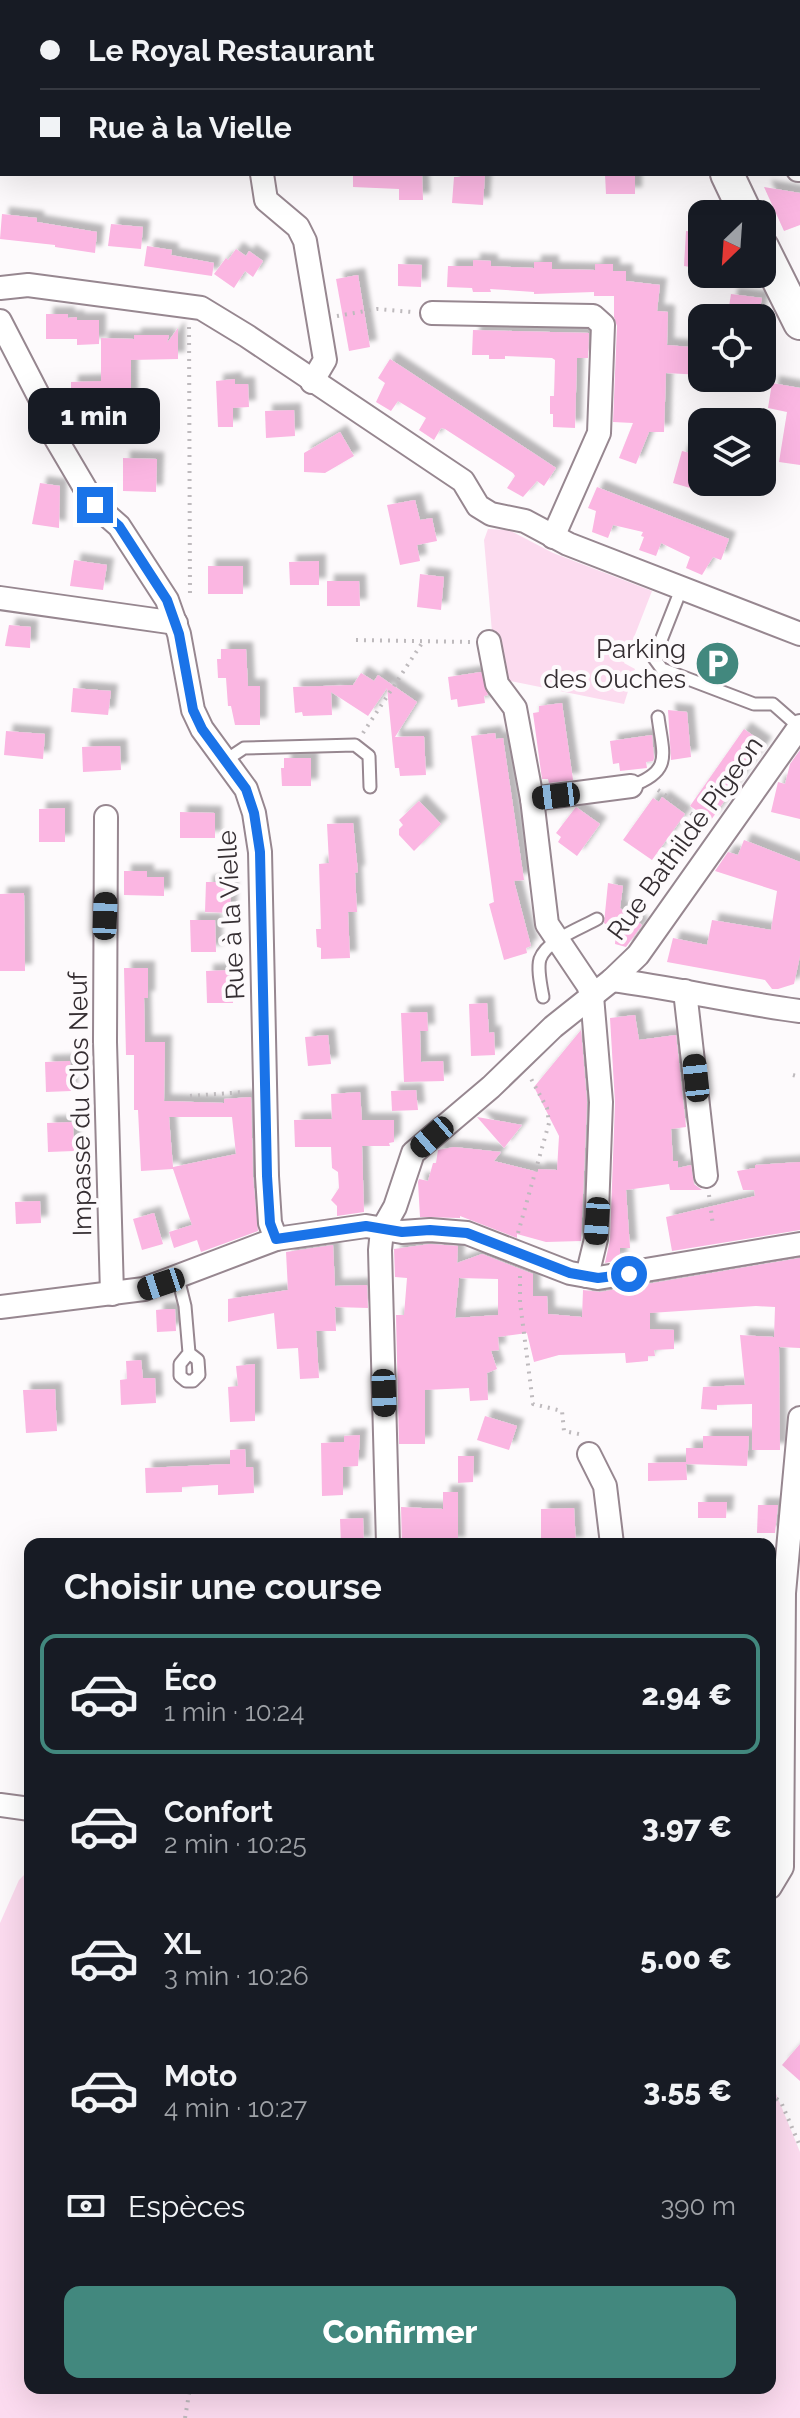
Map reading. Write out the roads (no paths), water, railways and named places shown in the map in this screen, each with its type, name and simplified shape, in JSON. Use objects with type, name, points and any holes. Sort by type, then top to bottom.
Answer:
[{"type":"street","points":[[262,176],[266,200],[302,234],[325,360],[312,382]]},
{"type":"street","points":[[728,176],[739,200]]},
{"type":"street","points":[[776,275],[800,323]]},
{"type":"street","points":[[0,288],[28,285],[193,305],[247,336],[463,481],[482,509],[525,521],[553,537],[796,636]]},
{"type":"street","points":[[432,313],[593,316],[603,325],[599,433],[553,537]]},
{"type":"street","name":"Rue à la Vielle","points":[[0,321],[47,412],[49,427],[62,452],[95,505],[119,526],[167,600],[176,623],[193,710],[202,729],[246,789],[254,813],[260,852],[270,1223],[276,1239]]},
{"type":"street","points":[[0,598],[176,623]]},
{"type":"street","points":[[489,642],[497,684],[515,708],[532,799],[547,924],[588,985],[592,996],[601,1102],[596,1239],[587,1276]]},
{"type":"street","name":"Rue Bathilde Pigeon","points":[[382,1230],[395,1207],[413,1153],[638,955],[800,727]]},
{"type":"street","points":[[532,799],[639,783]]},
{"type":"street","name":"Impasse du Clos Neuf","points":[[106,817],[105,1042],[112,1294]]},
{"type":"street","points":[[612,980],[748,1005],[800,1011]]},
{"type":"street","points":[[685,991],[706,1176]]},
{"type":"street","points":[[2,1305],[144,1289],[276,1239],[366,1226],[382,1230],[467,1233],[570,1273],[598,1278],[800,1244]]},
{"type":"street","points":[[382,1230],[388,1538]]},
{"type":"street","points":[[776,1877],[782,1867],[777,1592],[800,1418]]},
{"type":"street","points":[[589,1454],[605,1486],[611,1538]]},
{"type":"street","points":[[0,1805],[24,1808]]},
{"type":"lane","points":[[682,587],[654,658],[662,669],[754,704],[773,704],[800,727]]},
{"type":"lane","points":[[639,783],[662,767],[664,759],[658,717]]},
{"type":"lane","points":[[226,760],[244,748],[355,745],[369,756],[370,787]]},
{"type":"lane","points":[[543,997],[539,961],[544,952],[557,941],[597,919]]},
{"type":"lane","points":[[178,1278],[185,1306],[189,1353]]},
{"type":"place","name":"Parking des Ouches","points":[[717,664]]}]
